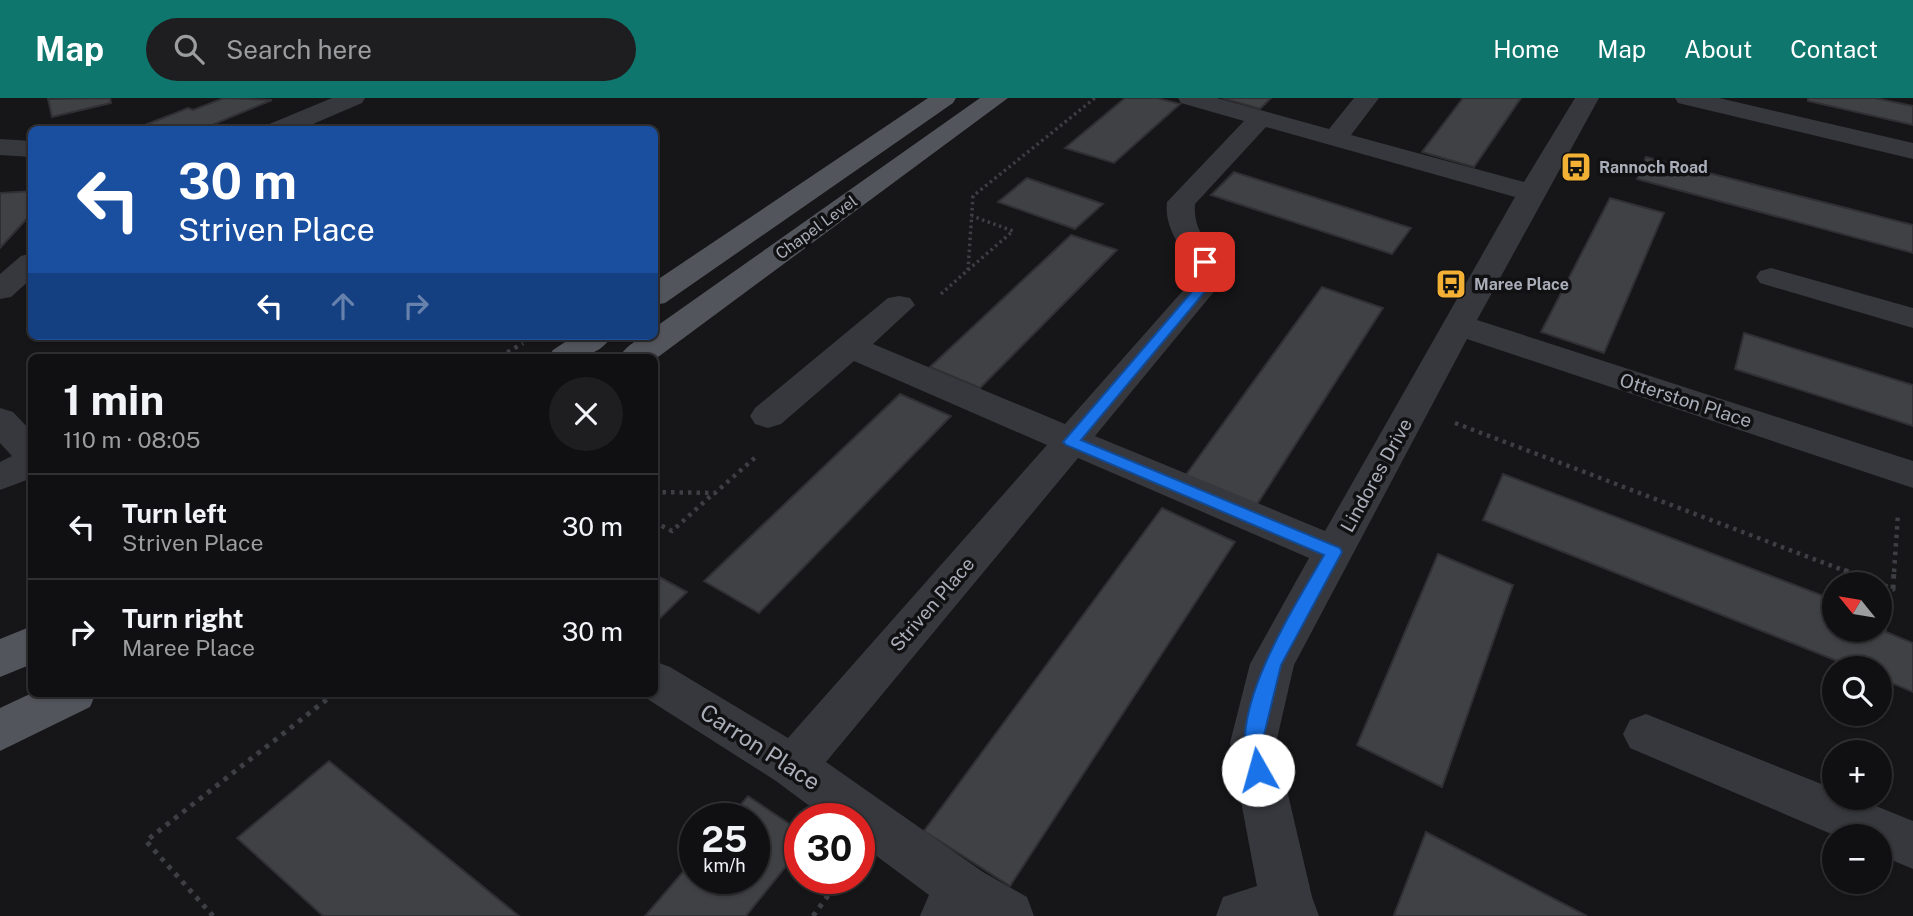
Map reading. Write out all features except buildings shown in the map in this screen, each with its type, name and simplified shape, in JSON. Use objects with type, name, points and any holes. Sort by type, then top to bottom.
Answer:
[{"type":"main road","name":"Chapel Level","points":[[658,293],[944,98]]},
{"type":"main road","name":"Chapel Level","points":[[640,354],[996,98]]},
{"type":"main road","points":[[569,354],[590,340]]},
{"type":"main road","points":[[0,659],[28,646]]},
{"type":"main road","points":[[0,731],[66,697]]},
{"type":"street","points":[[286,126],[353,98]]},
{"type":"street","points":[[1190,98],[1531,193]]},
{"type":"street","points":[[1334,138],[1367,98]]},
{"type":"street","name":"Lindores Drive","points":[[1274,912],[1253,743],[1272,664],[1531,193],[1587,98]]},
{"type":"street","points":[[1688,98],[1913,151]]},
{"type":"street","points":[[1071,442],[1202,288],[1207,273],[1205,262],[1182,228],[1178,215],[1181,202],[1261,118]]},
{"type":"street","points":[[0,147],[28,149]]},
{"type":"street","points":[[0,290],[28,266]]},
{"type":"street","points":[[1770,278],[1913,317]]},
{"type":"street","points":[[768,416],[899,305]]},
{"type":"street","name":"Otterston Place","points":[[1459,324],[1907,473]]},
{"type":"street","points":[[849,347],[1334,552]]},
{"type":"street","points":[[0,420],[28,451]]},
{"type":"street","name":"Striven Place","points":[[793,766],[1071,442]]},
{"type":"street","points":[[0,477],[28,464]]},
{"type":"street","name":"Carron Place","points":[[658,682],[793,766],[955,903],[1008,916]]},
{"type":"street","points":[[1646,734],[1913,845]]},
{"type":"path","points":[[968,270],[1013,231],[972,216]]},
{"type":"path","points":[[505,354],[527,340]]},
{"type":"path","points":[[1413,408],[1893,589],[1907,473]]},
{"type":"path","points":[[658,524],[672,531],[715,493]]},
{"type":"path","points":[[213,916],[206,912],[146,841],[330,697]]},
{"type":"path","points":[[813,916],[829,894]]},
{"type":"place","name":"Rannoch Road","points":[[1576,167]]},
{"type":"place","name":"Maree Place","points":[[1451,284]]},
{"type":"route","points":[[1205,262],[1207,273],[1202,288],[1071,442],[1334,552],[1272,664],[1253,743],[1258,770]]}]
